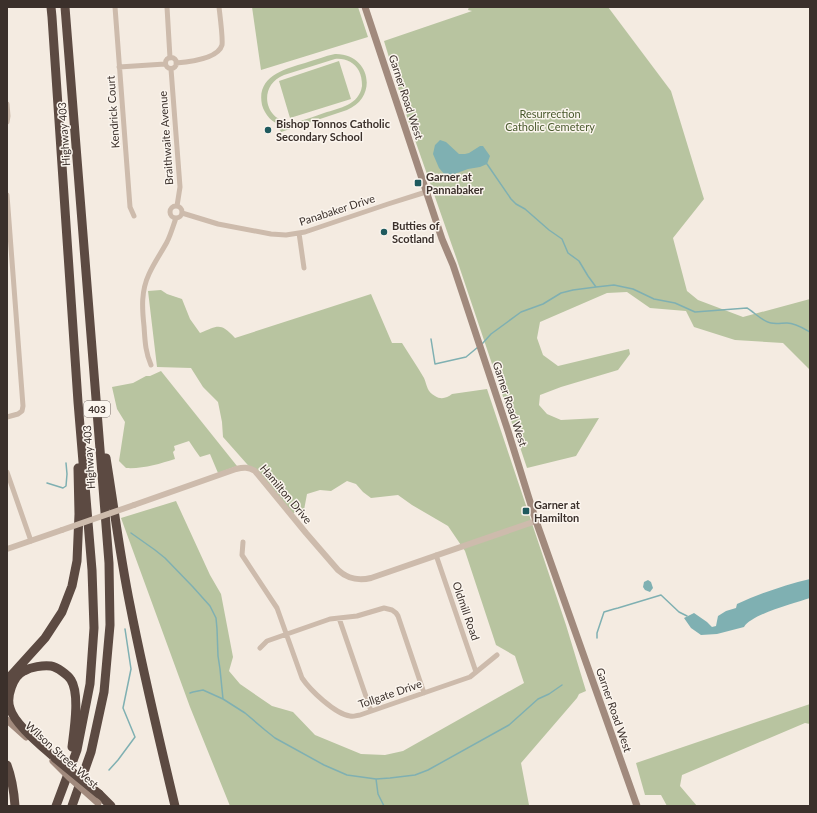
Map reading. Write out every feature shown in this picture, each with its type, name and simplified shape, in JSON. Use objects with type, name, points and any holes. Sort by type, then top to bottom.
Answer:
[{"type":"highway","name":"Highway 403","points":[[50,7],[78,402],[92,570],[94,628],[90,684],[77,750],[56,806]]},
{"type":"highway","name":"Highway 403","points":[[65,7],[109,563],[110,625],[104,692],[91,752],[72,806]]},
{"type":"highway","points":[[96,393],[119,546],[130,605],[151,705],[175,806]]},
{"type":"highway","points":[[7,680],[45,638],[62,612],[72,586],[77,561],[78,546],[78,402]]},
{"type":"highway","points":[[51,806],[71,750],[76,707],[75,691],[71,680],[61,670],[52,666],[32,668],[23,671],[17,677],[8,699],[10,709],[23,728],[53,759],[100,802],[111,806]]},
{"type":"highway","points":[[79,806],[91,752]]},
{"type":"highway","points":[[7,765],[11,777],[15,806]]},
{"type":"main road","name":"Garner Road West","points":[[365,7],[426,192],[463,295],[536,521],[637,806]]},
{"type":"main road","name":"Wilson Street West","points":[[7,720],[53,759]]},
{"type":"street","name":"Kendrick Court","points":[[114,7],[130,207],[134,216]]},
{"type":"street","points":[[167,7],[170,58]]},
{"type":"street","points":[[176,63],[191,62],[201,59],[216,53],[220,49],[222,42],[219,7]]},
{"type":"street","points":[[165,64],[167,59],[170,58]]},
{"type":"street","points":[[170,58],[174,58],[176,63]]},
{"type":"street","points":[[119,67],[165,64],[167,67],[172,69],[176,66],[176,63]]},
{"type":"street","name":"Braithwaite Avenue","points":[[172,69],[180,177],[180,194],[177,206]]},
{"type":"street","points":[[7,104],[7,122]]},
{"type":"street","name":"Panabaker Drive","points":[[182,213],[218,224],[281,235],[299,233],[426,192]]},
{"type":"street","points":[[7,195],[23,406],[22,411],[7,418]]},
{"type":"street","points":[[151,365],[145,349],[142,309],[143,294],[149,273],[167,242],[176,218],[180,217],[182,213],[182,210],[177,206],[172,208],[170,211],[171,216],[176,218]]},
{"type":"street","points":[[299,233],[304,268]]},
{"type":"street","name":"Hamilton Drive","points":[[7,549],[243,467],[249,467],[255,471],[335,567],[346,576],[356,579],[368,579],[536,521]]},
{"type":"street","points":[[7,472],[30,541]]},
{"type":"street","name":"Tollgate Drive","points":[[242,542],[242,555],[278,608],[302,678],[327,704],[351,716],[371,711],[470,677],[497,655]]},
{"type":"street","name":"Oldmill Road","points":[[436,556],[476,672]]},
{"type":"street","points":[[260,648],[267,641],[330,619],[358,616],[384,608],[390,609],[398,616],[424,693]]},
{"type":"street","points":[[339,618],[371,711]]},
{"type":"green space","points":[[252,7],[358,7],[368,37],[261,70]]},
{"type":"green space","name":"Resurrection Catholic Cemetery","points":[[469,7],[608,7],[671,91],[704,199],[673,238],[687,291],[698,300],[743,317],[810,299],[810,370],[783,343],[735,340],[694,327],[686,311],[650,308],[627,292],[607,293],[540,322],[537,338],[543,355],[558,366],[629,349],[630,354],[618,370],[561,387],[540,395],[539,405],[547,414],[561,420],[599,418],[576,456],[527,468],[408,120],[384,41],[472,11],[468,10]]},
{"type":"green space","points":[[335,54],[347,56],[356,60],[363,68],[366,77],[364,96],[357,104],[347,110],[281,132],[279,128],[283,126],[272,121],[263,109],[261,95],[263,87],[274,75],[281,71]],"holes":[[[339,59],[352,63],[359,71],[362,80],[360,92],[353,102],[348,105],[295,122],[285,121],[277,117],[271,111],[268,104],[267,95],[275,80],[284,75]]]},
{"type":"green space","points":[[339,61],[351,99],[290,118],[279,81]]},
{"type":"green space","points":[[161,290],[167,294],[182,299],[190,319],[200,333],[215,327],[219,327],[226,329],[235,338],[371,294],[392,343],[402,343],[424,378],[432,394],[439,398],[444,398],[452,394],[487,389],[566,625],[586,691],[579,694],[521,763],[529,805],[552,806],[230,806],[190,707],[121,518],[176,501],[210,575],[221,594],[233,657],[229,671],[240,684],[272,706],[293,712],[315,735],[361,754],[385,755],[403,751],[524,683],[515,656],[496,645],[465,551],[448,526],[398,495],[371,498],[356,484],[347,481],[331,491],[320,490],[307,494],[304,510],[291,514],[223,437],[218,402],[203,387],[191,368],[157,367],[148,291]]},
{"type":"green space","points":[[161,371],[237,466],[218,473],[210,454],[200,457],[189,441],[174,446],[175,450],[173,452],[175,459],[163,463],[145,467],[126,468],[119,461],[125,422],[117,409],[112,387],[133,383],[146,376],[150,376]]},
{"type":"green space","points":[[810,704],[810,724],[805,723],[682,775],[680,786],[697,806],[667,806],[661,795],[645,795],[636,763]]},
{"type":"water","points":[[440,140],[446,142],[459,154],[469,153],[480,146],[483,146],[490,156],[487,164],[449,176],[445,175],[439,168],[433,154],[435,145]]},
{"type":"water","points":[[810,579],[810,598],[764,613],[749,622],[744,627],[717,634],[701,635],[691,628],[684,618],[694,613],[712,627],[716,626],[718,616],[726,611],[736,608],[737,604],[755,596]]},
{"type":"water","points":[[648,580],[651,582],[653,588],[650,592],[645,590],[643,587],[644,582]]},
{"type":"waterway","points":[[487,164],[511,199],[562,239],[568,253],[579,261],[596,287]]},
{"type":"waterway","points":[[482,344],[491,334],[521,312],[543,304],[561,293],[614,285],[633,289],[654,299],[675,303],[695,312],[747,308],[768,322],[793,324],[810,332]]},
{"type":"waterway","points":[[431,339],[435,364],[466,357],[478,347]]},
{"type":"waterway","points":[[47,483],[63,488],[66,486],[66,463]]},
{"type":"waterway","points":[[131,533],[165,558],[210,606],[216,618],[218,656],[223,699]]},
{"type":"waterway","points":[[597,638],[597,633],[604,612],[661,595],[679,612],[687,616]]},
{"type":"waterway","points":[[109,770],[135,737],[123,708],[131,669],[125,629]]},
{"type":"waterway","points":[[190,693],[203,690],[223,699],[245,713],[275,738],[324,765],[347,775],[376,779],[415,775],[428,770],[509,725],[538,699],[549,694],[562,685]]},
{"type":"waterway","points":[[376,779],[378,794],[384,806]]},
{"type":"place","name":"Bishop Tonnos Catholic Secondary School","points":[[268,130]]},
{"type":"place","name":"Garner at Pannabaker","points":[[418,183]]},
{"type":"place","name":"Butties of Scotland","points":[[384,232]]},
{"type":"place","name":"Garner at Hamilton","points":[[526,511]]}]
